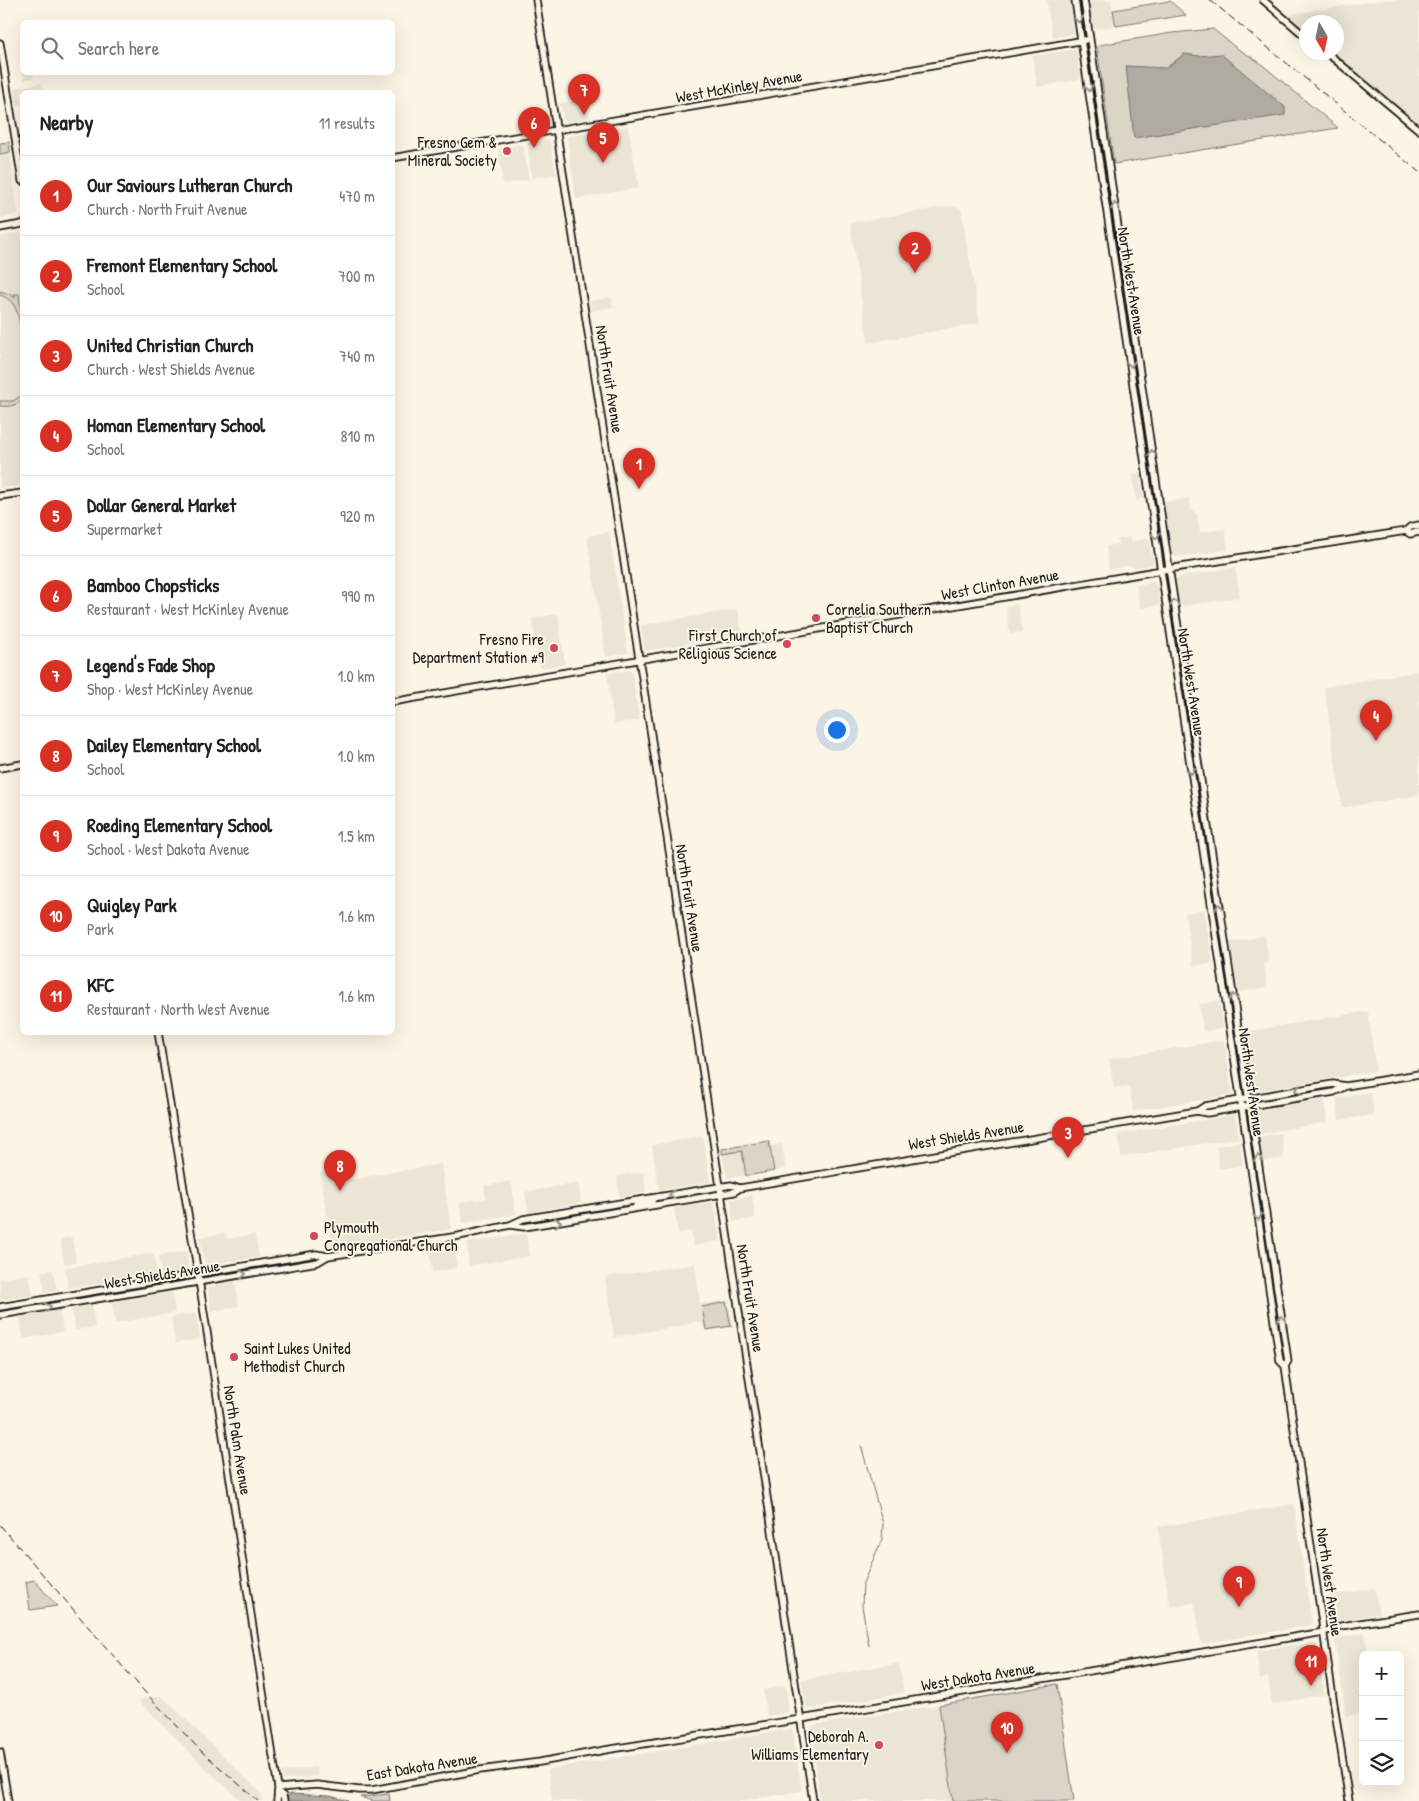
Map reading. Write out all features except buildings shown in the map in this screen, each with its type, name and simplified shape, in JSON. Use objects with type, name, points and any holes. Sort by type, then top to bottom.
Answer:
[{"type":"main road","name":"North Fruit Avenue","points":[[536,0],[639,659],[813,1801]]},
{"type":"main road","name":"North West Avenue","points":[[1075,0],[1181,697],[1241,1108],[1280,1361],[1285,1366]]},
{"type":"main road","name":"North West Avenue","points":[[1084,0],[1288,1360],[1285,1366],[1349,1801]]},
{"type":"main road","points":[[1263,0],[1299,30]]},
{"type":"main road","name":"West McKinley Avenue","points":[[395,158],[557,132],[1090,39]]},
{"type":"main road","points":[[0,43],[20,168]]},
{"type":"main road","points":[[1336,60],[1419,130]]},
{"type":"main road","points":[[0,228],[20,224]]},
{"type":"main road","points":[[0,496],[20,492]]},
{"type":"main road","name":"West Clinton Avenue","points":[[395,701],[1168,568],[1406,531],[1410,527],[1419,525]]},
{"type":"main road","name":"West Clinton Avenue","points":[[1406,531],[1410,534],[1419,532]]},
{"type":"main road","points":[[0,768],[20,764]]},
{"type":"main road","name":"North Palm Avenue","points":[[158,1035],[198,1274],[279,1797]]},
{"type":"main road","name":"West Shields Avenue","points":[[1197,1111],[1207,1113],[1241,1108],[1334,1092],[1346,1086],[1419,1074]]},
{"type":"main road","name":"West Shields Avenue","points":[[510,1225],[524,1227],[623,1212],[721,1195],[734,1192],[740,1188],[1197,1111],[1206,1106],[1249,1098],[1333,1084],[1346,1086]]},
{"type":"main road","name":"West Shields Avenue","points":[[0,1307],[316,1254],[328,1256],[460,1236],[510,1225],[523,1219],[654,1197],[733,1185],[740,1188]]},
{"type":"main road","points":[[623,1212],[631,1207],[651,1202],[654,1197]]},
{"type":"main road","name":"West Shields Avenue","points":[[0,1315],[318,1262],[328,1256]]},
{"type":"main road","name":"West Dakota Avenue","points":[[540,1762],[1324,1632],[1341,1626],[1419,1614]]},
{"type":"main road","points":[[0,1752],[8,1801]]},
{"type":"main road","name":"East Dakota Avenue","points":[[279,1797],[317,1784],[372,1790],[480,1770],[540,1762]]},
{"type":"shaded area","points":[[1046,0],[1070,0],[1075,33],[1053,38]]},
{"type":"shaded area","points":[[1089,0],[1111,0],[1116,26],[1096,29],[1093,27]]},
{"type":"shaded area","points":[[1382,0],[1419,0],[1419,136],[1327,60],[1344,60],[1344,15],[1299,15],[1299,37],[1289,25],[1288,21],[1292,14]]},
{"type":"shaded area","points":[[1170,1],[1186,15],[1116,26],[1113,10]]},
{"type":"shaded area","points":[[1213,29],[1235,47],[1259,62],[1338,128],[1114,164],[1097,48],[1099,45],[1172,33]]},
{"type":"shaded area","points":[[1076,49],[1081,79],[1037,87],[1033,56]]},
{"type":"shaded area","points":[[1184,54],[1199,56],[1221,54],[1285,107],[1285,115],[1134,138],[1126,66],[1166,68]]},
{"type":"shaded area","points":[[23,75],[33,75],[34,78],[24,80]]},
{"type":"shaded area","points":[[41,83],[43,90],[20,90],[20,106],[17,106],[14,88]]},
{"type":"shaded area","points":[[585,99],[589,118],[566,122],[563,119],[561,106],[557,104]]},
{"type":"shaded area","points":[[546,112],[547,123],[523,127],[521,117]]},
{"type":"shaded area","points":[[628,126],[639,188],[576,199],[567,137]]},
{"type":"shaded area","points":[[548,140],[556,174],[532,178],[527,143]]},
{"type":"shaded area","points":[[9,142],[10,152],[0,154],[0,143]]},
{"type":"shaded area","points":[[523,144],[529,180],[503,184],[498,149]]},
{"type":"shaded area","points":[[10,152],[18,214],[0,219],[0,154]]},
{"type":"shaded area","points":[[950,206],[961,208],[980,323],[868,343],[850,223]]},
{"type":"shaded area","points":[[20,232],[20,485],[0,489],[0,237]]},
{"type":"shaded area","points":[[0,291],[10,294],[15,298],[14,294],[19,294],[20,323],[12,303],[0,295]]},
{"type":"shaded area","points":[[611,297],[613,307],[591,311],[590,301]]},
{"type":"shaded area","points":[[20,396],[20,402],[17,404],[0,406],[0,401],[13,401]]},
{"type":"shaded area","points":[[1140,472],[1144,498],[1136,500],[1132,474]]},
{"type":"shaded area","points":[[1189,498],[1191,510],[1197,514],[1200,532],[1225,529],[1228,550],[1176,557],[1172,554],[1164,502]]},
{"type":"shaded area","points":[[609,532],[628,653],[606,657],[587,536]]},
{"type":"shaded area","points":[[1129,537],[1130,542],[1149,538],[1153,562],[1151,565],[1134,568],[1133,566],[1126,566],[1109,570],[1106,546],[1118,544],[1117,539]]},
{"type":"shaded area","points":[[1235,567],[1240,597],[1179,607],[1176,582],[1179,577]]},
{"type":"shaded area","points":[[1153,582],[1157,585],[1160,605],[1140,608],[1136,585]]},
{"type":"shaded area","points":[[1018,604],[1022,632],[1010,634],[1006,606]]},
{"type":"shaded area","points":[[738,609],[742,634],[645,651],[641,625]]},
{"type":"shaded area","points":[[558,614],[565,664],[540,668],[532,618]]},
{"type":"shaded area","points":[[628,670],[632,672],[639,720],[614,724],[607,673]]},
{"type":"shaded area","points":[[1419,671],[1419,795],[1342,808],[1324,687]]},
{"type":"shaded area","points":[[1204,910],[1213,963],[1193,966],[1185,913]]},
{"type":"shaded area","points":[[1265,936],[1269,962],[1264,964],[1267,987],[1238,992],[1230,942]]},
{"type":"shaded area","points":[[1219,1001],[1223,1028],[1203,1031],[1199,1004]]},
{"type":"shaded area","points":[[1368,1011],[1376,1071],[1253,1090],[1244,1032]]},
{"type":"shaded area","points":[[1224,1040],[1231,1095],[1133,1111],[1129,1086],[1114,1088],[1109,1059]]},
{"type":"shaded area","points":[[1371,1093],[1374,1115],[1339,1120],[1336,1098]]},
{"type":"shaded area","points":[[1324,1100],[1327,1122],[1258,1134],[1255,1114],[1257,1110]]},
{"type":"shaded area","points":[[1233,1115],[1236,1118],[1239,1138],[1121,1157],[1118,1134]]},
{"type":"shaded area","points":[[1281,1133],[1284,1158],[1262,1162],[1258,1137]]},
{"type":"shaded area","points":[[703,1136],[710,1182],[659,1190],[652,1145]]},
{"type":"shaded area","points":[[769,1141],[774,1171],[746,1176],[742,1151],[722,1154],[722,1149]]},
{"type":"shaded area","points":[[1240,1142],[1243,1165],[1219,1169],[1216,1146]]},
{"type":"shaded area","points":[[782,1144],[786,1169],[774,1171],[770,1146]]},
{"type":"shaded area","points":[[742,1151],[746,1176],[727,1178],[722,1154]]},
{"type":"shaded area","points":[[441,1164],[451,1229],[348,1246],[332,1246],[320,1173],[345,1169],[347,1180]]},
{"type":"shaded area","points":[[644,1172],[646,1192],[620,1197],[617,1176]]},
{"type":"shaded area","points":[[511,1181],[516,1214],[463,1223],[459,1203],[486,1198],[484,1186]]},
{"type":"shaded area","points":[[578,1183],[580,1203],[528,1211],[525,1192]]},
{"type":"shaded area","points":[[752,1195],[755,1218],[733,1222],[731,1200]]},
{"type":"shaded area","points":[[711,1202],[714,1205],[720,1241],[693,1246],[691,1231],[678,1233],[674,1208]]},
{"type":"shaded area","points":[[226,1233],[227,1239],[255,1234],[259,1257],[205,1265],[199,1237]]},
{"type":"shaded area","points":[[526,1233],[529,1256],[469,1266],[467,1243]]},
{"type":"shaded area","points":[[72,1237],[76,1262],[64,1264],[60,1239]]},
{"type":"shaded area","points":[[454,1245],[457,1268],[433,1272],[430,1249]]},
{"type":"shaded area","points":[[186,1251],[189,1270],[161,1274],[158,1256]]},
{"type":"shaded area","points":[[153,1253],[157,1274],[68,1287],[65,1268]]},
{"type":"shaded area","points":[[695,1264],[700,1304],[729,1301],[733,1327],[706,1331],[701,1322],[696,1321],[686,1325],[614,1337],[605,1277]]},
{"type":"shaded area","points":[[53,1270],[57,1291],[45,1293],[41,1272]]},
{"type":"shaded area","points":[[29,1274],[33,1295],[0,1300],[0,1279]]},
{"type":"shaded area","points":[[235,1281],[239,1306],[211,1311],[208,1287]]},
{"type":"shaded area","points":[[172,1292],[175,1313],[115,1323],[112,1302]]},
{"type":"shaded area","points":[[726,1302],[731,1326],[706,1330],[702,1307]]},
{"type":"shaded area","points":[[92,1305],[95,1327],[75,1330],[72,1309]]},
{"type":"shaded area","points":[[60,1310],[63,1332],[23,1339],[20,1317]]},
{"type":"shaded area","points":[[196,1313],[200,1339],[175,1343],[171,1317]]},
{"type":"shaded area","points":[[1294,1504],[1312,1625],[1201,1644],[1195,1603],[1170,1607],[1158,1527]]},
{"type":"shaded area","points":[[34,1580],[57,1606],[30,1610],[26,1582]]},
{"type":"shaded area","points":[[1375,1588],[1379,1614],[1332,1622],[1328,1596]]},
{"type":"shaded area","points":[[1365,1633],[1367,1651],[1359,1651],[1359,1714],[1346,1716],[1335,1640]]},
{"type":"shaded area","points":[[1313,1642],[1317,1643],[1323,1695],[1272,1704],[1268,1678],[1260,1679],[1256,1651]]},
{"type":"shaded area","points":[[899,1663],[904,1693],[806,1708],[802,1680]]},
{"type":"shaded area","points":[[1057,1684],[1074,1801],[953,1801],[939,1705]]},
{"type":"shaded area","points":[[786,1686],[789,1712],[767,1716],[763,1690]]},
{"type":"shaded area","points":[[162,1696],[263,1795],[261,1799],[263,1801],[242,1801],[204,1767],[138,1700]]},
{"type":"shaded area","name":"Deborah A. Williams Elementary","points":[[939,1705],[953,1801],[820,1801],[811,1729],[814,1725]]},
{"type":"shaded area","points":[[791,1729],[793,1731],[802,1791],[740,1801],[552,1801],[549,1769]]},
{"type":"shaded area","points":[[316,1767],[318,1776],[283,1780],[282,1772]]},
{"type":"shaded area","points":[[290,1794],[330,1796],[349,1801],[288,1801],[287,1797]]},
{"type":"shaded area","points":[[389,1794],[390,1801],[373,1801],[360,1797]]},
{"type":"waterway","points":[[861,1445],[883,1524],[882,1539],[863,1583],[862,1606],[869,1646]]},
{"type":"railway","points":[[1210,0],[1419,172]]},
{"type":"railway","points":[[0,1525],[143,1690],[200,1750],[258,1801]]},
{"type":"place","name":"Legend's Fade Shop","points":[[584,115]]},
{"type":"place","name":"Bamboo Chopsticks","points":[[534,148]]},
{"type":"place","name":"Fresno Gem & Mineral Society","points":[[507,151]]},
{"type":"place","name":"Dollar General Market","points":[[603,163]]},
{"type":"place","name":"Fremont Elementary School","points":[[915,273]]},
{"type":"place","name":"Our Saviours Lutheran Church","points":[[639,489]]},
{"type":"place","name":"Cornelia Southern Baptist Church","points":[[816,618]]},
{"type":"place","name":"First Church of Religious Science","points":[[787,644]]},
{"type":"place","name":"Fresno Fire Department Station #9","points":[[554,648]]},
{"type":"place","name":"Homan Elementary School","points":[[1376,741]]},
{"type":"place","name":"United Christian Church","points":[[1068,1158]]},
{"type":"place","name":"Dailey Elementary School","points":[[340,1191]]},
{"type":"place","name":"Plymouth Congregational Church","points":[[314,1236]]},
{"type":"place","name":"Saint Lukes United Methodist Church","points":[[234,1357]]},
{"type":"place","name":"Roeding Elementary School","points":[[1239,1607]]},
{"type":"place","name":"KFC","points":[[1311,1686]]},
{"type":"place","name":"Deborah A. Williams Elementary","points":[[879,1745]]},
{"type":"place","name":"Quigley Park","points":[[1007,1753]]}]
